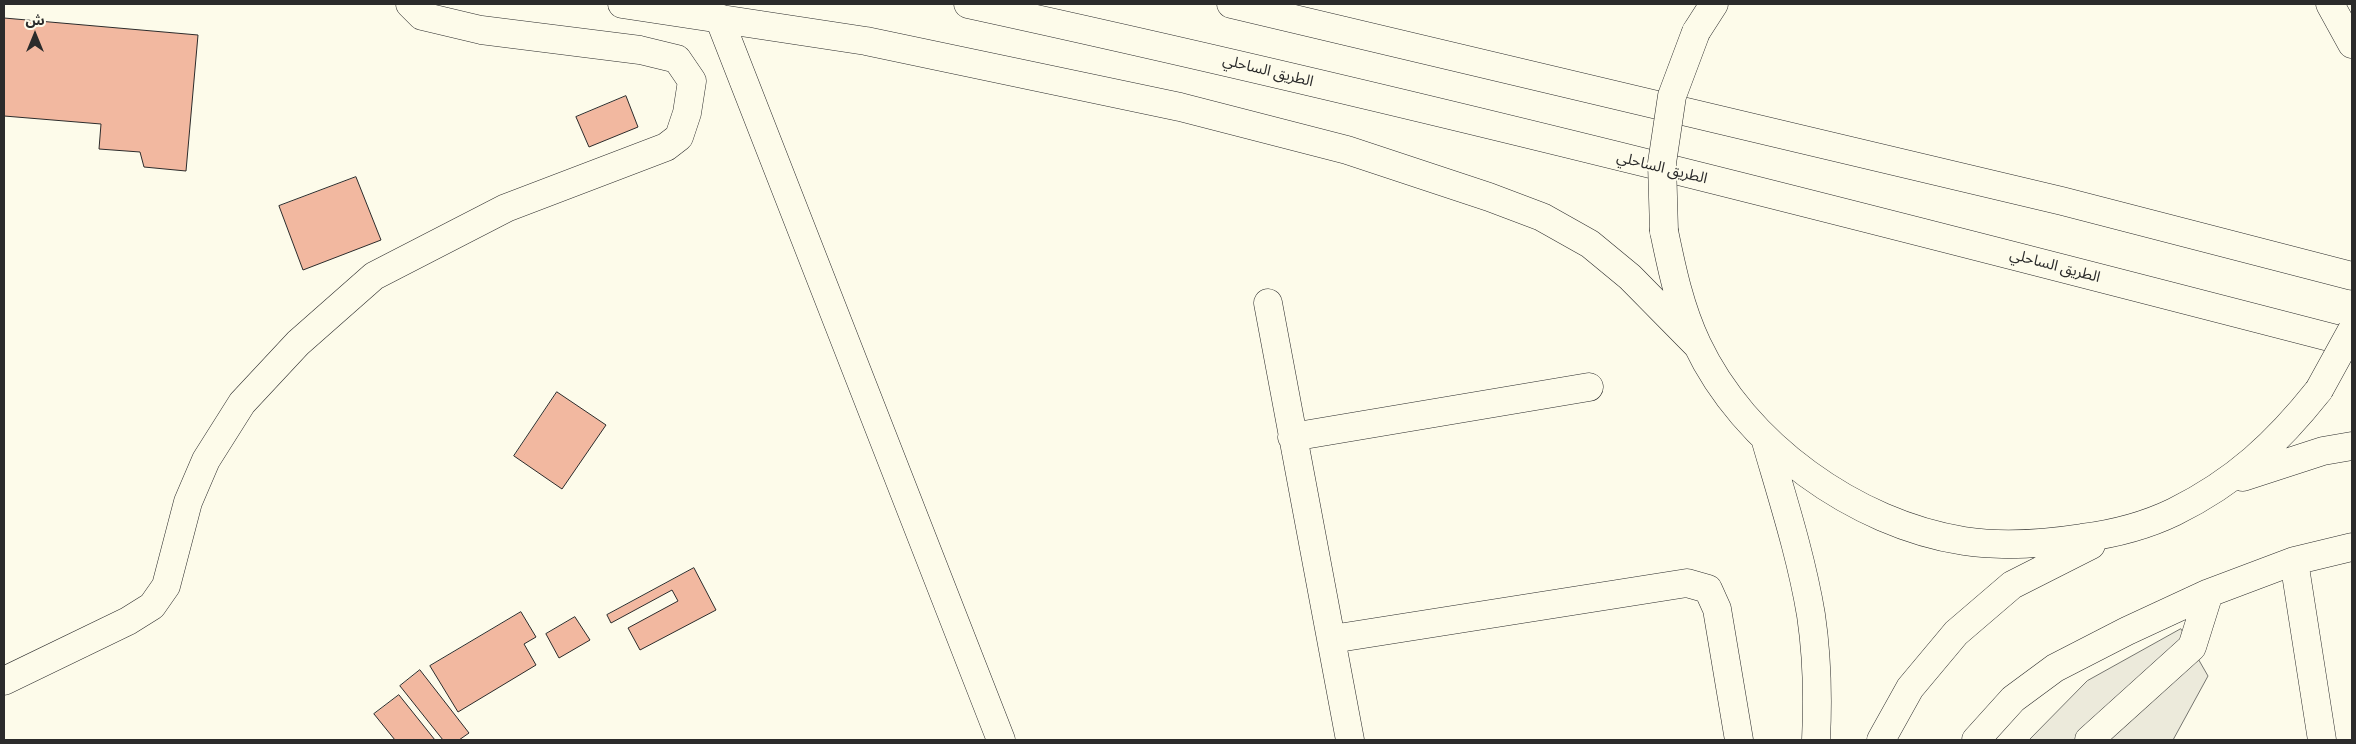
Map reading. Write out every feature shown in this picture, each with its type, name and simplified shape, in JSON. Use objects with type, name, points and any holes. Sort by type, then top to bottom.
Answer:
[{"type":"main road","points":[[4,681],[128,622],[152,606],[166,586],[188,502],[206,460],[242,403],[298,343],[374,276],[506,208],[666,147],[679,137],[687,113],[692,81],[677,58],[640,50],[481,30],[422,16],[410,4]]},
{"type":"main road","points":[[622,4],[866,41],[1180,107],[1347,150],[1489,197],[1542,217],[1590,244],[1630,277],[1697,345]]},
{"type":"main road","name":"الطريق الساحلي","points":[[968,4],[1197,54],[1957,241],[2352,343]]},
{"type":"main road","points":[[1231,4],[2062,201],[2352,276]]},
{"type":"main road","points":[[1714,4],[1696,32],[1671,106],[1662,163],[1664,231],[1676,289],[1697,345],[1727,394],[1765,438],[1823,487],[1900,524],[1964,541],[2040,545],[2115,533]]},
{"type":"main road","points":[[2330,4],[2351,40]]},
{"type":"main road","points":[[719,18],[1001,740]]},
{"type":"main road","points":[[1268,303],[1350,740]]},
{"type":"main road","points":[[1881,740],[1910,688],[1963,627],[2012,585],[2115,533],[2172,513],[2225,483],[2260,456],[2279,438],[2319,390],[2352,330]]},
{"type":"main road","points":[[1292,437],[1590,387]]},
{"type":"main road","points":[[1765,438],[1799,556],[1811,617],[1817,707],[1816,740]]},
{"type":"main road","points":[[2225,483],[2323,451],[2352,446]]},
{"type":"main road","points":[[1976,740],[2013,699],[2055,668],[2209,593],[2294,561],[2352,547]]},
{"type":"main road","points":[[2294,561],[2322,740]]},
{"type":"main road","points":[[1332,639],[1687,583],[1708,589],[1717,609],[1739,740]]},
{"type":"main road","points":[[2090,740],[2192,647],[2209,593]]},
{"type":"shaded area","points":[[2181,629],[2208,676],[2173,740],[2029,740],[2087,681]]},
{"type":"building","points":[[4,18],[198,35],[186,171],[144,167],[140,152],[99,149],[101,124],[4,116]]},
{"type":"building","points":[[626,96],[638,127],[589,147],[576,117]]},
{"type":"building","points":[[356,177],[381,240],[303,270],[279,206]]},
{"type":"building","points":[[557,392],[606,425],[562,489],[514,456]]},
{"type":"building","points":[[694,568],[716,610],[640,650],[628,628],[678,601],[672,590],[611,623],[607,615]]},
{"type":"building","points":[[521,612],[536,637],[524,644],[536,665],[458,712],[430,666]]},
{"type":"building","points":[[575,617],[590,640],[559,658],[546,634]]},
{"type":"building","points":[[420,670],[469,733],[459,740],[443,740],[400,686]]},
{"type":"building","points":[[399,695],[435,740],[395,740],[374,714]]}]
